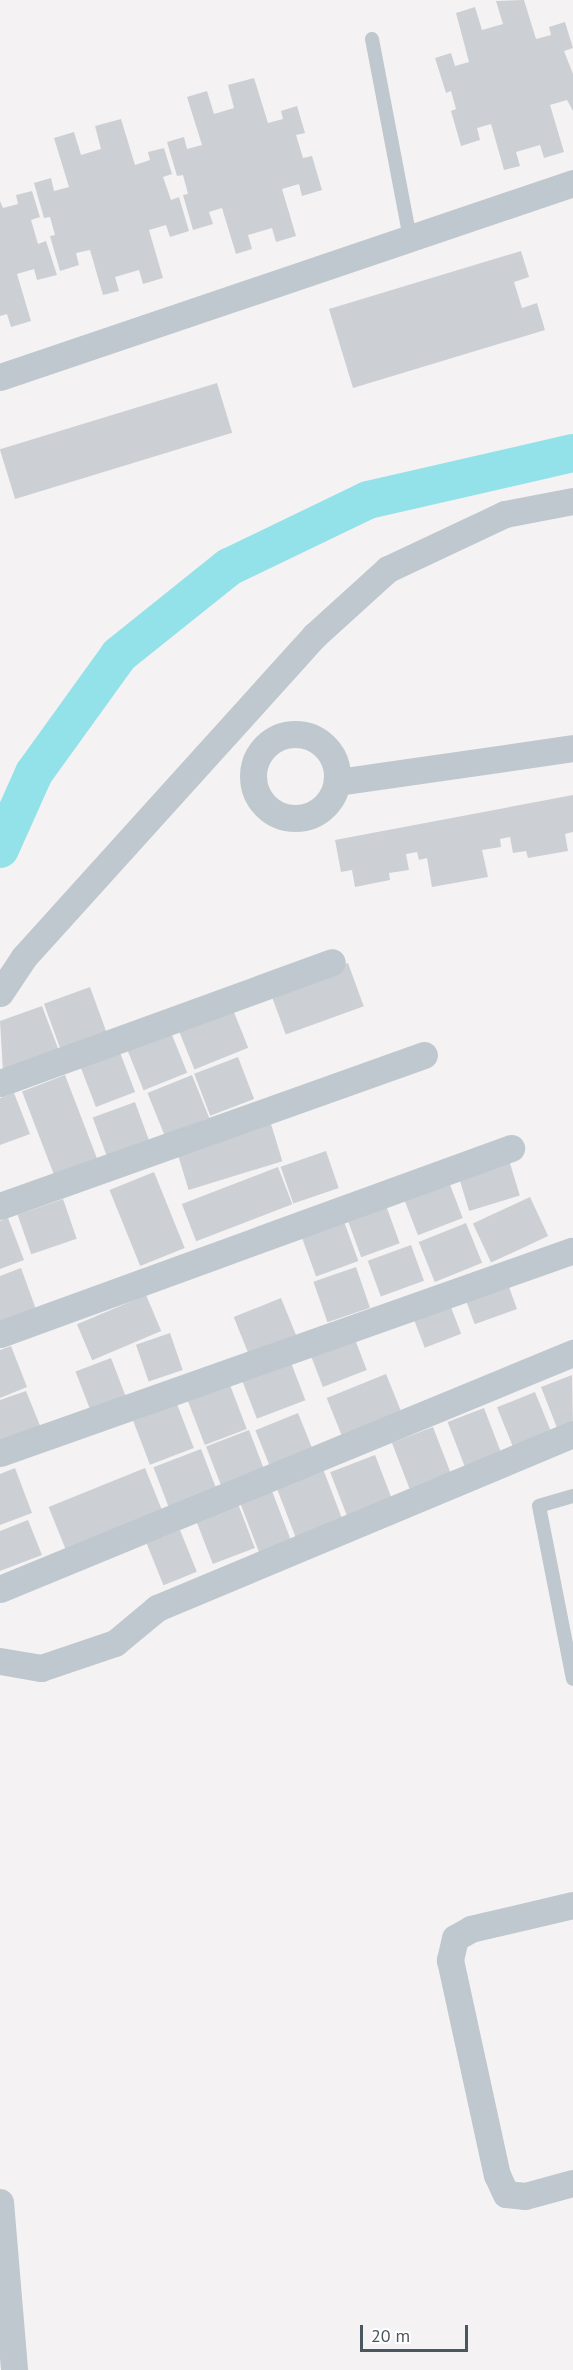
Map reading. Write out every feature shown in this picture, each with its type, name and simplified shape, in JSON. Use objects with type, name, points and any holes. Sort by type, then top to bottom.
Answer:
[{"type":"street","points":[[0,377],[573,183]]},
{"type":"street","points":[[0,993],[24,957],[314,636],[388,569],[505,514],[573,501]]},
{"type":"street","points":[[338,782],[573,748]]},
{"type":"street","points":[[0,1083],[332,962]]},
{"type":"street","points":[[0,1206],[424,1055]]},
{"type":"street","points":[[0,1334],[512,1148]]},
{"type":"street","points":[[0,1453],[571,1251]]},
{"type":"street","points":[[0,1589],[573,1353]]},
{"type":"street","points":[[0,1661],[41,1668],[115,1643],[157,1608],[573,1434]]},
{"type":"street","points":[[573,1905],[471,1929],[455,1938],[450,1960],[497,2175],[506,2194],[525,2196],[573,2183]]},
{"type":"street","points":[[0,2202],[14,2370]]},
{"type":"lane","points":[[372,39],[410,238]]},
{"type":"lane","points":[[573,1497],[539,1506],[573,1679]]},
{"type":"building","points":[[524,0],[536,39],[551,35],[549,27],[565,22],[573,48],[564,51],[573,74],[573,111],[567,100],[550,105],[564,152],[544,158],[540,145],[516,152],[520,166],[504,170],[491,124],[477,128],[480,140],[461,146],[451,111],[456,109],[451,91],[446,93],[435,58],[451,53],[455,66],[469,62],[456,13],[475,7],[482,30],[503,24],[496,1]]},
{"type":"building","points":[[254,78],[268,123],[283,119],[281,111],[297,106],[305,133],[296,135],[303,158],[312,156],[322,190],[302,196],[299,184],[282,189],[296,236],[276,242],[272,228],[248,235],[252,249],[236,254],[222,208],[209,212],[213,224],[193,230],[183,195],[188,194],[183,175],[177,176],[167,142],[184,137],[187,149],[202,145],[187,97],[207,91],[214,114],[234,108],[228,85]]},
{"type":"building","points":[[121,119],[135,165],[150,160],[148,152],[164,148],[172,174],[163,177],[171,200],[179,197],[189,231],[170,237],[166,225],[149,230],[163,278],[143,284],[139,270],[115,277],[119,291],[103,295],[90,250],[76,253],[79,265],[60,271],[50,236],[55,235],[50,217],[44,218],[34,183],[51,178],[54,191],[69,187],[54,138],[74,132],[81,155],[101,149],[95,126]]},
{"type":"building","points":[[32,191],[40,217],[31,220],[38,244],[46,241],[57,275],[37,280],[34,269],[17,274],[31,321],[11,327],[7,314],[0,316],[0,201],[3,208],[18,204],[16,195]]},
{"type":"building","points":[[521,251],[529,277],[514,282],[522,308],[537,303],[545,330],[353,388],[329,309]]},
{"type":"building","points":[[217,383],[232,433],[15,499],[0,449]]},
{"type":"building","points":[[573,795],[573,832],[565,834],[568,851],[528,858],[526,851],[513,853],[510,837],[500,839],[501,847],[482,850],[488,877],[432,887],[427,858],[419,860],[417,852],[406,854],[409,870],[389,873],[390,880],[355,887],[352,870],[341,872],[335,840]]},
{"type":"building","points":[[348,963],[364,1006],[286,1035],[270,991]]},
{"type":"building","points":[[90,987],[107,1035],[61,1052],[44,1004]]},
{"type":"building","points":[[231,1005],[248,1048],[194,1069],[177,1027]]},
{"type":"building","points":[[42,1006],[59,1051],[3,1071],[0,1021]]},
{"type":"building","points":[[170,1030],[187,1073],[144,1090],[126,1048]]},
{"type":"building","points":[[119,1050],[135,1092],[96,1107],[80,1065]]},
{"type":"building","points":[[238,1057],[254,1099],[210,1116],[194,1074]]},
{"type":"building","points":[[65,1075],[99,1163],[56,1179],[22,1091]]},
{"type":"building","points":[[192,1075],[209,1118],[165,1136],[147,1093]]},
{"type":"building","points":[[14,1093],[30,1134],[0,1145],[0,1098]]},
{"type":"building","points":[[135,1102],[150,1143],[108,1159],[93,1117]]},
{"type":"building","points":[[271,1124],[282,1161],[189,1190],[177,1153]]},
{"type":"building","points":[[326,1151],[339,1188],[293,1204],[281,1167]]},
{"type":"building","points":[[509,1160],[520,1195],[469,1211],[458,1175]]},
{"type":"building","points":[[278,1167],[292,1204],[196,1241],[182,1204]]},
{"type":"building","points":[[154,1172],[185,1248],[140,1266],[109,1190]]},
{"type":"building","points":[[447,1177],[463,1218],[418,1235],[402,1194]]},
{"type":"building","points":[[530,1197],[548,1236],[491,1263],[473,1224]]},
{"type":"building","points":[[63,1199],[77,1239],[31,1254],[18,1215]]},
{"type":"building","points":[[384,1200],[400,1243],[361,1257],[345,1214]]},
{"type":"building","points":[[342,1216],[358,1261],[316,1276],[300,1231]]},
{"type":"building","points":[[8,1218],[24,1260],[0,1269],[0,1221]]},
{"type":"building","points":[[466,1223],[482,1263],[435,1282],[419,1242]]},
{"type":"building","points":[[411,1245],[424,1281],[381,1296],[368,1261]]},
{"type":"building","points":[[356,1267],[370,1308],[327,1322],[313,1282]]},
{"type":"building","points":[[21,1268],[37,1312],[0,1326],[0,1276]]},
{"type":"building","points":[[505,1276],[517,1309],[475,1324],[463,1291]]},
{"type":"building","points":[[146,1295],[161,1331],[92,1360],[77,1324]]},
{"type":"building","points":[[281,1298],[296,1335],[249,1354],[234,1317]]},
{"type":"building","points":[[449,1302],[461,1334],[425,1348],[413,1316]]},
{"type":"building","points":[[351,1329],[367,1370],[323,1387],[307,1346]]},
{"type":"building","points":[[170,1333],[183,1370],[149,1382],[136,1345]]},
{"type":"building","points":[[11,1346],[27,1387],[0,1398],[0,1350]]},
{"type":"building","points":[[111,1358],[126,1397],[91,1411],[76,1372]]},
{"type":"building","points":[[290,1360],[305,1400],[257,1419],[241,1379]]},
{"type":"building","points":[[386,1374],[403,1416],[344,1440],[327,1398]]},
{"type":"building","points":[[572,1375],[573,1427],[559,1433],[541,1387]]},
{"type":"building","points":[[230,1385],[247,1429],[205,1445],[188,1401]]},
{"type":"building","points":[[26,1391],[43,1433],[0,1441],[0,1400]]},
{"type":"building","points":[[535,1392],[551,1432],[513,1447],[497,1407]]},
{"type":"building","points":[[177,1404],[194,1448],[150,1465],[133,1421]]},
{"type":"building","points":[[484,1408],[501,1452],[464,1466],[448,1422]]},
{"type":"building","points":[[298,1413],[315,1456],[273,1473],[255,1430]]},
{"type":"building","points":[[433,1427],[451,1473],[409,1489],[392,1443]]},
{"type":"building","points":[[249,1430],[266,1474],[223,1490],[206,1446]]},
{"type":"building","points":[[201,1449],[217,1490],[169,1508],[153,1467]]},
{"type":"building","points":[[375,1455],[393,1503],[348,1520],[330,1472]]},
{"type":"building","points":[[15,1468],[32,1513],[0,1525],[0,1474]]},
{"type":"building","points":[[145,1468],[162,1510],[65,1549],[49,1507]]},
{"type":"building","points":[[323,1469],[345,1525],[298,1543],[276,1487]]},
{"type":"building","points":[[272,1491],[291,1540],[259,1553],[240,1503]]},
{"type":"building","points":[[238,1504],[255,1548],[213,1564],[196,1520]]},
{"type":"building","points":[[28,1520],[42,1555],[0,1571],[0,1531]]},
{"type":"building","points":[[180,1530],[197,1572],[163,1585],[147,1543]]},
{"type":"waterway","points":[[0,849],[34,773],[119,655],[229,567],[368,500],[573,453]]}]
